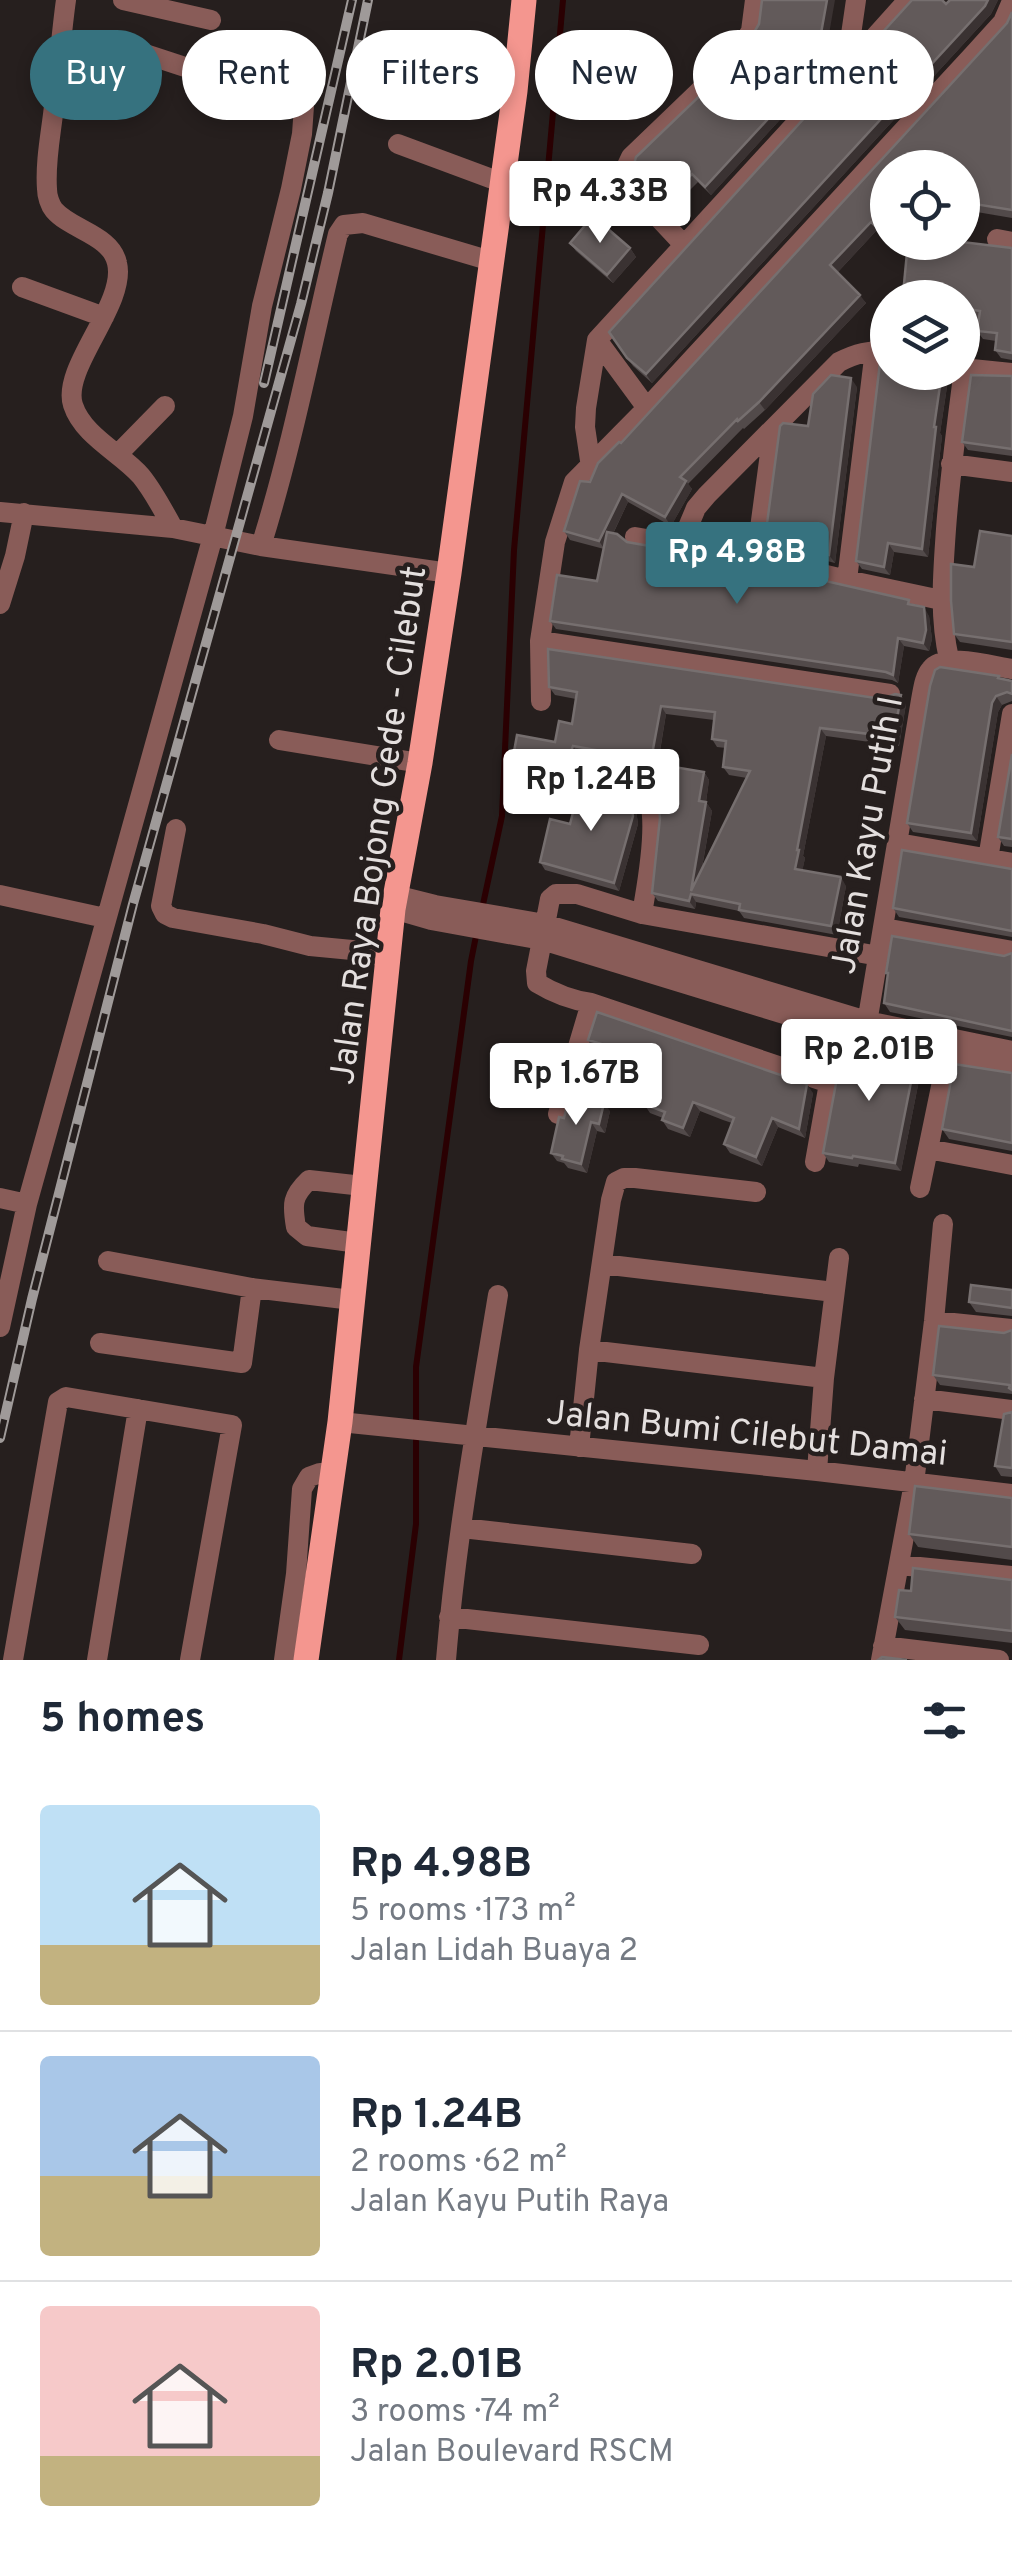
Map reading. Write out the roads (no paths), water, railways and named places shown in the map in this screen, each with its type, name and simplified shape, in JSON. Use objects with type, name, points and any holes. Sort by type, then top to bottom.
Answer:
[{"type":"main road","name":"Jalan Raya Bojong Gede - Cilebut","points":[[295,1656],[307,1576],[340,1422],[394,902],[449,574],[524,0]]},
{"type":"street","points":[[66,0],[47,156],[47,194],[53,209],[110,250],[117,261],[118,280],[78,372],[72,392],[73,406],[100,440],[141,476],[174,528]]},
{"type":"street","points":[[124,0],[211,20]]},
{"type":"street","points":[[852,30],[856,0]]},
{"type":"street","points":[[881,30],[908,0]]},
{"type":"street","points":[[684,246],[626,183],[624,172],[631,157],[734,58],[751,31],[748,1]]},
{"type":"street","points":[[541,701],[540,641],[556,542],[574,482],[973,55],[1002,22],[1012,1]]},
{"type":"street","points":[[2,1318],[27,1204],[243,416],[262,306],[302,134],[304,106],[162,59]]},
{"type":"street","points":[[590,467],[585,427],[596,340],[799,120]]},
{"type":"street","points":[[398,144],[502,183]]},
{"type":"street","points":[[260,546],[287,456],[338,234],[344,225],[363,223],[491,261]]},
{"type":"street","points":[[22,287],[104,317]]},
{"type":"street","points":[[596,340],[647,408]]},
{"type":"street","points":[[680,546],[696,508],[721,480],[839,362],[870,353]]},
{"type":"street","points":[[980,370],[1012,373]]},
{"type":"street","points":[[847,580],[875,390]]},
{"type":"street","points":[[961,390],[951,464],[941,600],[943,631],[949,659],[1012,669]]},
{"type":"street","points":[[118,454],[165,406]]},
{"type":"street","points":[[756,558],[773,431]]},
{"type":"street","points":[[951,464],[1012,472]]},
{"type":"street","points":[[0,512],[174,528],[260,546],[449,574]]},
{"type":"street","points":[[0,604],[24,513]]},
{"type":"street","points":[[635,537],[756,558],[941,600]]},
{"type":"street","points":[[540,641],[890,694]]},
{"type":"street","name":"Jalan Kayu Putih I","points":[[815,1162],[830,1084],[879,956],[928,672],[949,659]]},
{"type":"street","points":[[988,859],[1012,714]]},
{"type":"street","points":[[279,740],[420,763]]},
{"type":"street","points":[[586,773],[628,782],[648,793],[651,844],[642,914]]},
{"type":"street","points":[[176,828],[161,906],[165,914],[310,946],[388,958]]},
{"type":"street","points":[[898,843],[1012,863]]},
{"type":"street","points":[[830,1084],[552,992],[537,983],[550,899],[556,894],[578,894],[642,914],[879,956]]},
{"type":"street","points":[[0,896],[104,918]]},
{"type":"street","points":[[394,902],[433,913],[544,932],[1012,1069]]},
{"type":"street","points":[[884,928],[1012,951]]},
{"type":"street","points":[[558,1114],[591,1004]]},
{"type":"street","points":[[949,1048],[1012,1051]]},
{"type":"street","points":[[920,1188],[949,1048]]},
{"type":"street","points":[[928,1149],[1012,1165]]},
{"type":"street","points":[[579,1447],[589,1350],[616,1182],[624,1178],[756,1192]]},
{"type":"street","points":[[358,1243],[307,1236],[296,1227],[293,1209],[296,1192],[308,1180],[364,1186]]},
{"type":"street","points":[[0,1198],[27,1204]]},
{"type":"street","points":[[943,1224],[914,1484],[882,1653],[999,1660]]},
{"type":"street","points":[[817,1472],[839,1258]]},
{"type":"street","points":[[108,1261],[252,1288],[352,1300]]},
{"type":"street","points":[[602,1264],[834,1292]]},
{"type":"street","points":[[100,1343],[242,1363],[252,1288]]},
{"type":"street","points":[[446,1660],[475,1435],[498,1295]]},
{"type":"street","points":[[934,1321],[1012,1329]]},
{"type":"street","points":[[589,1350],[824,1378]]},
{"type":"street","points":[[13,1660],[58,1402],[66,1397],[232,1425],[190,1660]]},
{"type":"street","points":[[924,1400],[1012,1410]]},
{"type":"street","points":[[97,1660],[138,1410]]},
{"type":"street","name":"Jalan Bumi Cilebut Damai","points":[[340,1422],[1012,1494]]},
{"type":"street","points":[[462,1528],[692,1554]]},
{"type":"street","points":[[899,1565],[1012,1576]]},
{"type":"street","points":[[449,1618],[699,1644]]},
{"type":"waterway","points":[[482,909],[502,816],[514,550],[563,0]]},
{"type":"waterway","points":[[399,1660],[416,1524],[416,1367],[477,931]]},
{"type":"railway","points":[[264,383],[352,0]]},
{"type":"railway","points":[[0,1438],[133,904],[301,304],[368,0]]}]
